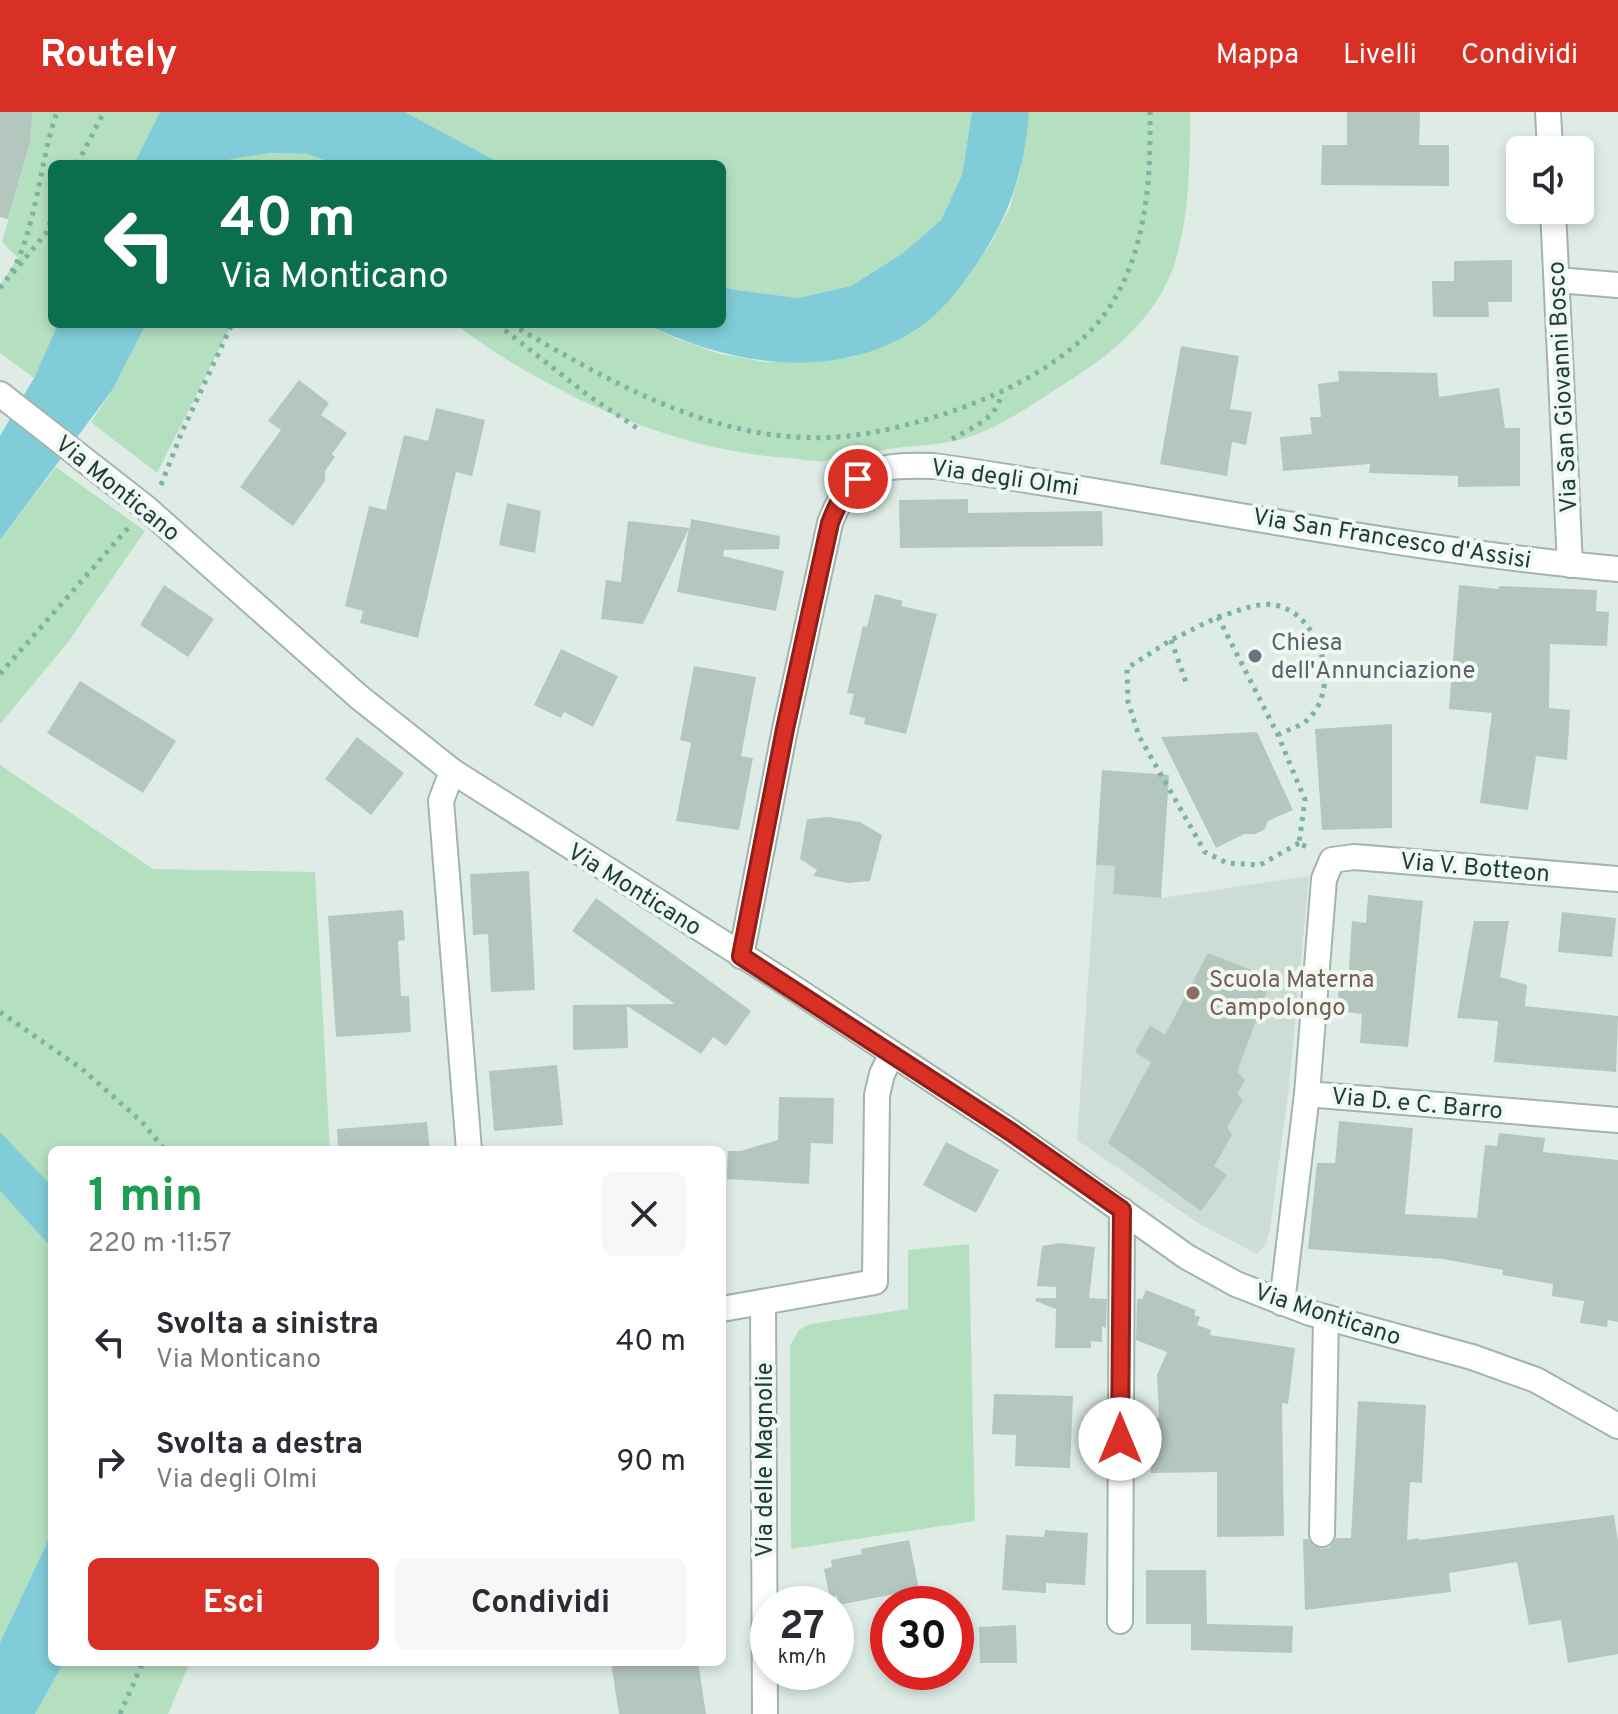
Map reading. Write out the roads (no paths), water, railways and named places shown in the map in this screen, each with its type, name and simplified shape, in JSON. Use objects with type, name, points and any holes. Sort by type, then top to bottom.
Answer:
[{"type":"street","points":[[1548,112],[1549,136]]},
{"type":"street","name":"Via San Giovanni Bosco","points":[[1554,224],[1570,565]]},
{"type":"street","points":[[1557,280],[1618,285]]},
{"type":"street","name":"Via Monticano","points":[[0,394],[145,506],[359,697],[452,771],[1011,1132],[1187,1257],[1236,1284],[1282,1303],[1472,1357],[1536,1380],[1618,1426]]},
{"type":"street","name":"Via degli Olmi","points":[[741,956],[785,729],[830,523],[846,489],[877,470],[903,464],[934,466],[1167,503]]},
{"type":"street","name":"Via San Francesco d'Assisi","points":[[1167,503],[1390,540],[1618,569]]},
{"type":"street","points":[[452,771],[441,801],[469,1146]]},
{"type":"street","name":"Via V. Botteon","points":[[1332,860],[1354,857],[1618,879]]},
{"type":"street","name":"Via D. e C. Barro","points":[[1332,860],[1324,879],[1307,1094],[1618,1120]]},
{"type":"street","points":[[726,1308],[875,1282],[877,1095],[882,1074],[892,1054]]},
{"type":"street","points":[[1282,1303],[1307,1094]]},
{"type":"street","points":[[1120,1621],[1122,1210]]},
{"type":"street","name":"Via delle Magnolie","points":[[763,1302],[765,1714]]},
{"type":"street","points":[[1322,1534],[1326,1318]]},
{"type":"water","points":[[160,112],[405,112],[495,160],[325,160],[308,154],[271,153],[230,160],[136,160]]},
{"type":"water","points":[[972,112],[1029,112],[1019,174],[988,247],[942,308],[897,340],[863,354],[827,361],[790,362],[753,359],[716,351],[656,328],[726,328],[726,288],[798,298],[851,286],[903,253],[941,220],[962,175]]},
{"type":"water","points":[[56,328],[144,328],[113,389],[0,540],[0,436],[34,378]]},
{"type":"water","points":[[0,1132],[48,1182],[48,1244],[0,1191]]},
{"type":"water","points":[[48,1541],[48,1666],[62,1666],[35,1714],[0,1714],[0,1643]]},
{"type":"place","name":"Chiesa dell'Annunciazione","points":[[1255,656]]},
{"type":"place","name":"Scuola Materna Campolongo","points":[[1193,993]]}]
